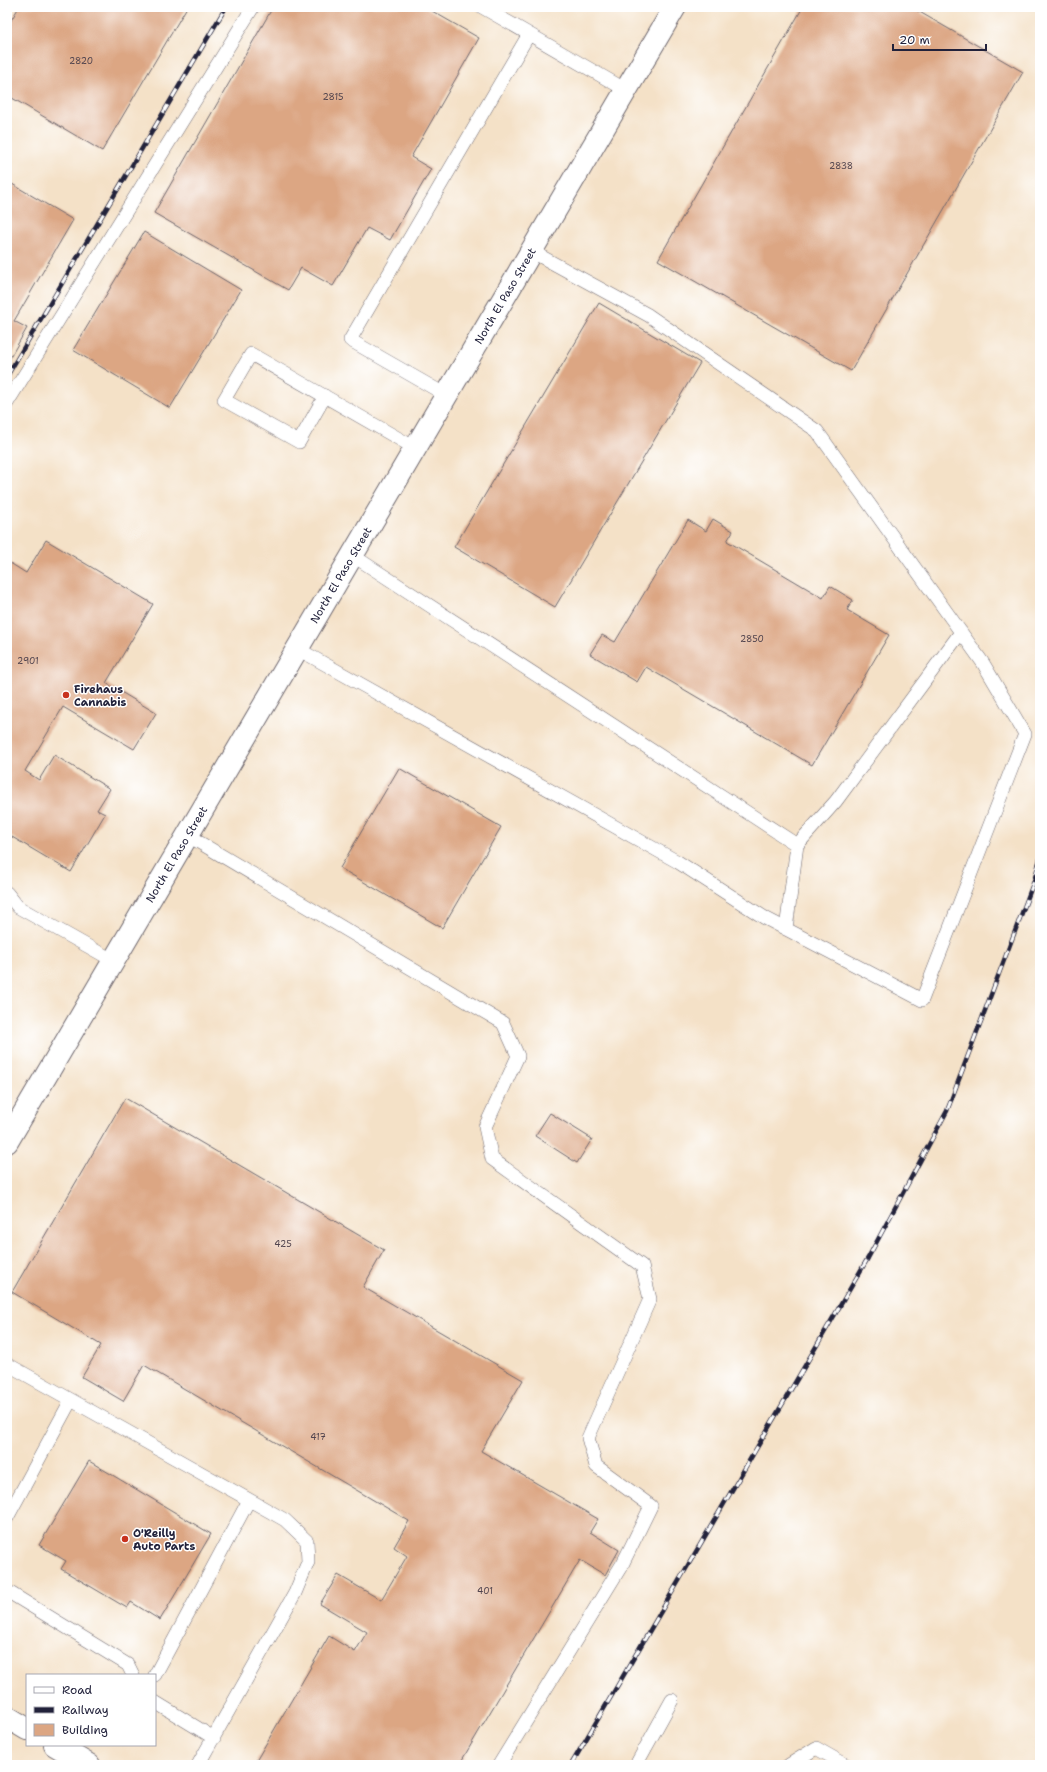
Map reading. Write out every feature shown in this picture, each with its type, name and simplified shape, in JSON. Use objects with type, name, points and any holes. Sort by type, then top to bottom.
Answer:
[{"type":"street","name":"North El Paso Street","points":[[7,1142],[675,7]]},
{"type":"street","points":[[7,1717],[26,1728]]},
{"type":"street","points":[[57,1746],[89,1765]]},
{"type":"lane","points":[[7,403],[253,7]]},
{"type":"lane","points":[[482,7],[626,90]]},
{"type":"lane","points":[[446,396],[350,340],[528,34]]},
{"type":"lane","points":[[298,649],[678,862],[765,918],[922,1000],[1025,734],[983,663],[817,431],[648,315],[531,251]]},
{"type":"lane","points":[[324,396],[299,442],[224,400],[251,354],[415,448]]},
{"type":"lane","points":[[352,555],[797,845]]},
{"type":"lane","points":[[786,929],[797,845],[836,802],[961,632]]},
{"type":"lane","points":[[188,835],[503,1023],[518,1056],[485,1127],[492,1159],[642,1266],[650,1299],[588,1438],[596,1466],[651,1506],[623,1563],[499,1765]]},
{"type":"lane","points":[[7,893],[18,907],[114,961]]},
{"type":"lane","points":[[7,1364],[285,1520],[307,1541],[308,1562],[296,1593],[198,1765]]},
{"type":"lane","points":[[7,1518],[72,1400]]},
{"type":"lane","points":[[156,1674],[249,1500]]},
{"type":"lane","points":[[7,1590],[128,1665],[132,1674]]},
{"type":"lane","points":[[636,1765],[672,1700]]},
{"type":"lane","points":[[156,1703],[214,1738]]},
{"type":"lane","points":[[789,1765],[816,1748],[846,1765]]},
{"type":"building","points":[[19,7],[187,7],[102,151],[7,95],[7,27]]},
{"type":"building","points":[[273,7],[425,7],[479,38],[411,157],[431,169],[390,240],[367,228],[333,286],[301,268],[288,290],[154,213]]},
{"type":"building","points":[[803,7],[911,7],[1023,72],[851,371],[658,260]]},
{"type":"building","points":[[7,181],[73,220],[14,321],[27,328],[7,363]]},
{"type":"building","points":[[144,232],[241,290],[170,408],[73,350]]},
{"type":"building","points":[[599,303],[700,363],[555,607],[454,547]]},
{"type":"building","points":[[713,519],[733,531],[727,541],[823,598],[830,586],[853,600],[847,610],[889,635],[812,765],[646,667],[637,682],[590,654],[602,635],[615,642],[688,520],[706,531]]},
{"type":"building","name":"Firehaus Cannabis","points":[[46,540],[153,604],[106,683],[156,713],[134,749],[63,707],[25,771],[39,780],[54,755],[110,789],[97,810],[105,814],[71,872],[7,834],[7,561],[26,573]]},
{"type":"building","points":[[399,768],[501,827],[442,928],[340,868]]},
{"type":"building","points":[[125,1098],[384,1250],[363,1287],[523,1380],[481,1451],[598,1519],[590,1532],[619,1550],[605,1575],[580,1560],[459,1765],[262,1765],[256,1761],[329,1636],[355,1652],[367,1632],[320,1604],[338,1575],[381,1600],[407,1556],[394,1547],[409,1521],[144,1365],[123,1401],[82,1377],[101,1345],[12,1292]]},
{"type":"building","points":[[550,1113],[592,1139],[577,1163],[535,1136]]},
{"type":"building","name":"O'Reilly Auto Parts","points":[[89,1461],[211,1534],[160,1620],[131,1602],[127,1608],[61,1569],[66,1561],[39,1545]]},
{"type":"railway","points":[[7,376],[226,7]]},
{"type":"railway","points":[[571,1765],[868,1258],[947,1111],[1034,881],[1040,859]]},
{"type":"place","name":"Firehaus Cannabis","points":[[66,695]]},
{"type":"place","name":"O'Reilly Auto Parts","points":[[125,1539]]}]
